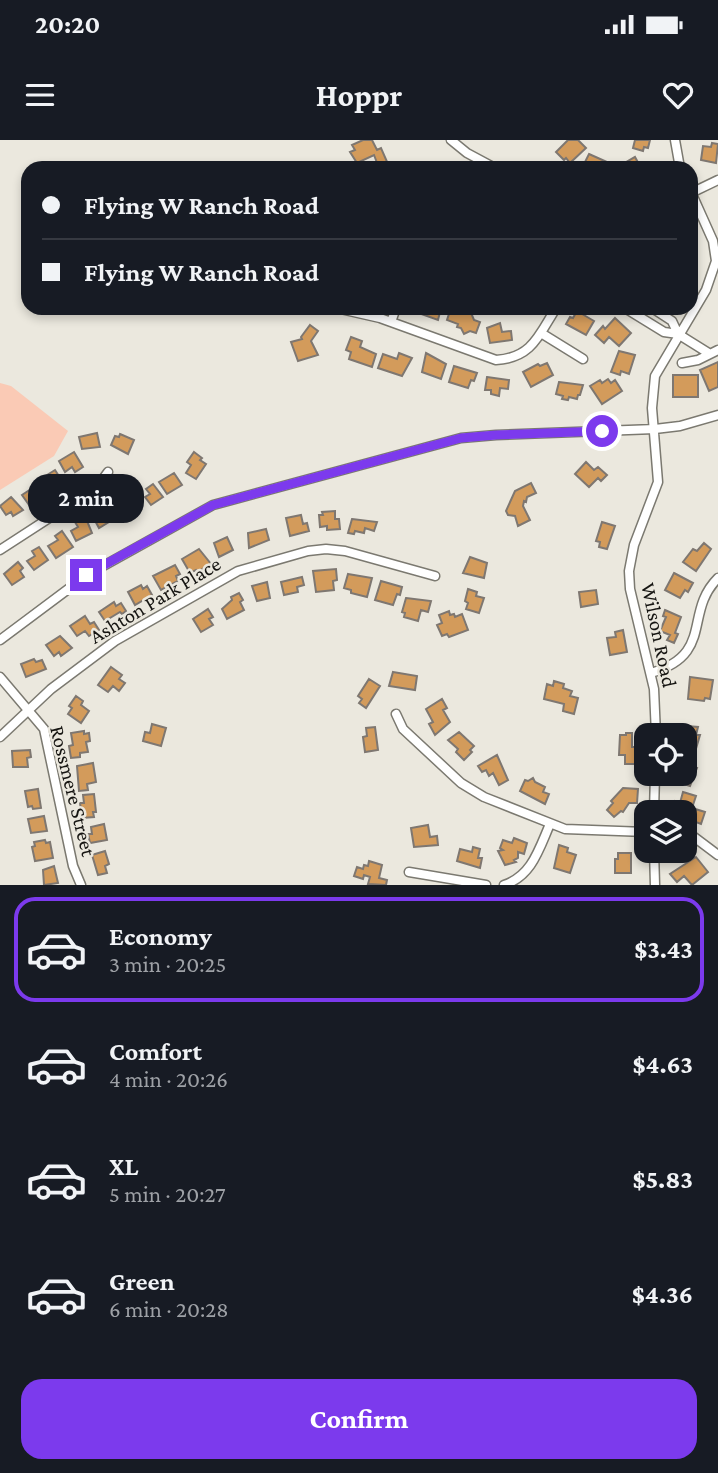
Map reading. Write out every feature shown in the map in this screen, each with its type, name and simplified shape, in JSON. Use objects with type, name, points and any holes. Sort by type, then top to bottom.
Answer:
[{"type":"street","points":[[451,140],[482,161]]},
{"type":"street","points":[[675,140],[679,161]]},
{"type":"street","points":[[698,189],[718,180]]},
{"type":"street","name":"Wilson Road","points":[[698,206],[715,239],[716,261],[715,271],[698,303]]},
{"type":"street","points":[[364,315],[391,322],[496,360],[514,358],[528,350],[552,315]]},
{"type":"street","points":[[391,322],[394,315]]},
{"type":"street","points":[[636,315],[664,332],[678,334],[714,352]]},
{"type":"street","points":[[663,315],[672,321],[678,334]]},
{"type":"street","name":"Wilson Road","points":[[656,723],[651,673],[629,579],[634,545],[657,488],[659,474],[653,384],[659,368],[690,315]]},
{"type":"street","points":[[541,333],[583,359]]},
{"type":"street","points":[[682,363],[714,352]]},
{"type":"street","points":[[0,640],[86,575],[190,516],[230,499],[461,438],[654,429],[680,426],[718,415]]},
{"type":"street","points":[[0,550],[97,486],[108,472]]},
{"type":"street","name":"Ashton Park Place","points":[[0,737],[68,675],[115,641],[226,576],[250,567],[308,551],[326,549],[345,551],[435,576]]},
{"type":"street","points":[[651,673],[675,664],[688,651],[705,598],[718,578]]},
{"type":"street","name":"Rossmere Street","points":[[0,677],[44,729],[73,866],[81,885]]},
{"type":"street","points":[[396,714],[403,729],[470,789],[484,797],[550,824],[573,830],[634,832]]},
{"type":"street","points":[[504,885],[526,873],[550,824]]},
{"type":"street","points":[[697,840],[718,855]]},
{"type":"street","points":[[654,863],[655,885]]},
{"type":"street","points":[[409,872],[486,885]]},
{"type":"shaded area","points":[[0,383],[11,386],[68,431],[54,456],[0,490]]},
{"type":"building","points":[[363,140],[372,140],[377,150],[381,148],[387,161],[376,161],[374,155],[356,161],[350,152],[355,150],[352,145]]},
{"type":"building","points":[[568,140],[578,140],[586,148],[572,161],[566,158],[564,160],[556,152]]},
{"type":"building","points":[[635,140],[650,140],[648,148],[644,147],[643,151],[633,148]]},
{"type":"building","points":[[712,143],[718,144],[716,163],[701,160],[703,146],[711,147]]},
{"type":"building","points":[[589,154],[605,161],[586,161]]},
{"type":"building","points":[[424,315],[439,315],[438,320]]},
{"type":"building","points":[[449,315],[472,315],[474,320],[480,322],[476,333],[470,331],[464,334],[461,328],[457,327],[458,324],[447,320]]},
{"type":"building","points":[[575,315],[584,315],[594,321],[586,335],[566,324],[570,317]]},
{"type":"building","points":[[615,318],[631,333],[619,346],[609,337],[604,343],[595,335]]},
{"type":"building","points":[[500,323],[502,332],[511,331],[512,340],[490,343],[487,328]]},
{"type":"building","points":[[310,325],[318,331],[311,341],[318,355],[298,361],[291,342],[302,339]]},
{"type":"building","points":[[351,337],[362,341],[360,347],[376,354],[372,367],[349,359],[351,352],[346,350]]},
{"type":"building","points":[[619,351],[635,355],[629,374],[611,372]]},
{"type":"building","points":[[399,353],[412,358],[402,376],[378,368],[383,354],[397,359]]},
{"type":"building","points":[[426,353],[446,364],[441,379],[422,372]]},
{"type":"building","points":[[718,362],[718,387],[709,391],[700,370]]},
{"type":"building","points":[[547,363],[553,375],[531,387],[523,372],[538,364],[540,366]]},
{"type":"building","points":[[454,366],[477,373],[468,388],[449,382]]},
{"type":"building","points":[[673,375],[698,375],[698,397],[673,397]]},
{"type":"building","points":[[487,377],[509,380],[508,389],[500,388],[499,396],[491,394],[491,390],[485,390]]},
{"type":"building","points":[[608,379],[611,383],[615,380],[622,391],[602,404],[590,386]]},
{"type":"building","points":[[559,382],[583,385],[577,399],[562,399],[563,396],[556,394]]},
{"type":"building","points":[[97,433],[100,447],[82,449],[79,437]]},
{"type":"building","points":[[120,434],[134,440],[128,454],[111,445],[115,436],[119,437]]},
{"type":"building","points":[[74,452],[83,467],[75,472],[72,467],[65,472],[59,461]]},
{"type":"building","points":[[194,452],[206,464],[196,479],[186,473],[191,465],[187,462]]},
{"type":"building","points":[[586,462],[594,470],[598,467],[607,475],[601,481],[598,478],[589,487],[575,474]]},
{"type":"building","points":[[55,470],[64,484],[52,492],[50,489],[46,491],[39,480]]},
{"type":"building","points":[[174,473],[182,485],[167,494],[159,482]]},
{"type":"building","points":[[531,483],[536,493],[527,497],[523,506],[530,520],[518,526],[515,516],[508,515],[506,511],[515,491]]},
{"type":"building","points":[[153,484],[163,497],[151,505],[145,497],[150,494],[146,489]]},
{"type":"building","points":[[34,487],[41,497],[29,505],[22,495]]},
{"type":"building","points":[[11,497],[23,510],[13,516],[11,512],[6,515],[0,506]]},
{"type":"building","points":[[120,497],[122,500],[127,497],[133,508],[121,515],[113,501]]},
{"type":"building","points":[[107,506],[114,519],[99,528],[92,515]]},
{"type":"building","points":[[335,511],[335,519],[339,519],[340,529],[327,530],[327,526],[320,527],[319,515],[323,515],[322,512]]},
{"type":"building","points":[[301,515],[303,524],[307,523],[309,531],[290,536],[286,518]]},
{"type":"building","points":[[85,516],[92,533],[76,541],[71,531],[78,527],[75,522]]},
{"type":"building","points":[[352,519],[377,522],[374,531],[365,528],[364,533],[355,531],[354,534],[348,533]]},
{"type":"building","points":[[602,522],[615,526],[607,549],[599,547],[600,542],[596,541]]},
{"type":"building","points":[[266,529],[269,540],[249,548],[248,533]]},
{"type":"building","points":[[62,531],[73,547],[56,558],[48,546],[58,540],[55,536]]},
{"type":"building","points":[[227,537],[233,550],[219,557],[214,543]]},
{"type":"building","points":[[704,543],[711,549],[696,571],[683,562],[693,549],[697,551]]},
{"type":"building","points":[[39,547],[48,560],[34,570],[27,561],[35,556],[32,551]]},
{"type":"building","points":[[199,549],[211,564],[190,573],[182,559]]},
{"type":"building","points":[[470,557],[487,563],[484,578],[463,573]]},
{"type":"building","points":[[18,562],[23,568],[20,571],[24,577],[12,585],[4,574]]},
{"type":"building","points":[[175,565],[180,574],[176,576],[178,581],[161,590],[153,576]]},
{"type":"building","points":[[336,569],[334,590],[316,592],[313,571]]},
{"type":"building","points":[[674,573],[693,583],[688,592],[685,590],[680,598],[665,590]]},
{"type":"building","points":[[348,574],[372,578],[367,597],[351,593],[351,590],[344,588]]},
{"type":"building","points":[[302,577],[304,585],[297,587],[298,592],[284,595],[281,582]]},
{"type":"building","points":[[381,581],[402,587],[393,605],[375,600]]},
{"type":"building","points":[[267,582],[270,598],[257,601],[252,586]]},
{"type":"building","points":[[141,585],[143,589],[147,586],[152,595],[135,605],[128,592]]},
{"type":"building","points":[[468,589],[477,592],[476,596],[484,598],[479,613],[466,609]]},
{"type":"building","points":[[596,590],[598,604],[581,607],[579,592]]},
{"type":"building","points":[[239,593],[244,610],[227,619],[222,609],[232,600],[231,597]]},
{"type":"building","points":[[406,598],[431,601],[428,612],[421,610],[418,621],[404,617],[405,613],[402,612]]},
{"type":"building","points":[[114,602],[116,606],[121,603],[126,611],[105,621],[99,612]]},
{"type":"building","points":[[208,609],[213,617],[209,619],[213,625],[201,632],[193,619]]},
{"type":"building","points":[[665,610],[681,617],[674,643],[667,640],[670,635],[660,631],[666,617],[663,616]]},
{"type":"building","points":[[449,611],[450,615],[454,614],[455,617],[462,614],[468,630],[449,637],[447,634],[442,636],[437,625],[442,623],[439,615]]},
{"type":"building","points":[[85,616],[90,624],[94,622],[99,630],[89,636],[85,631],[77,636],[70,626]]},
{"type":"building","points":[[623,630],[627,652],[610,655],[607,638],[616,637],[615,632]]},
{"type":"building","points":[[60,636],[72,648],[61,656],[59,652],[54,656],[46,645]]},
{"type":"building","points":[[34,659],[36,662],[42,660],[46,669],[26,677],[21,664]]},
{"type":"building","points":[[111,667],[122,675],[119,679],[125,683],[119,691],[113,686],[108,692],[98,685]]},
{"type":"building","points":[[393,672],[417,676],[415,690],[389,686]]},
{"type":"building","points":[[690,677],[713,680],[710,699],[688,699]]},
{"type":"building","points":[[369,679],[380,686],[366,708],[359,703],[362,699],[358,696]]},
{"type":"building","points":[[554,681],[564,684],[563,688],[572,691],[570,696],[578,698],[574,714],[563,711],[564,704],[544,699],[547,684],[553,686]]},
{"type":"building","points":[[76,696],[83,701],[81,705],[89,711],[81,723],[68,714],[72,708],[69,706]]},
{"type":"building","points":[[442,699],[447,708],[443,710],[450,722],[435,735],[429,724],[433,722],[426,709]]},
{"type":"building","points":[[152,724],[166,728],[161,746],[143,741],[145,732],[150,733]]},
{"type":"building","points":[[375,727],[378,750],[365,752],[363,737],[367,736],[366,728]]},
{"type":"building","points":[[84,731],[84,734],[89,733],[90,741],[86,742],[88,752],[71,758],[71,733]]},
{"type":"building","points":[[459,732],[474,746],[464,760],[456,752],[458,749],[448,740]]},
{"type":"building","points":[[632,733],[634,764],[625,764],[625,755],[619,755],[620,735]]},
{"type":"building","points":[[30,750],[28,767],[13,767],[12,751]]},
{"type":"building","points":[[497,755],[508,780],[499,785],[493,773],[489,776],[486,770],[482,772],[478,766]]},
{"type":"building","points":[[93,763],[96,782],[87,784],[88,790],[79,791],[77,766]]},
{"type":"building","points":[[533,778],[545,787],[543,792],[549,794],[545,804],[520,791],[525,780]]},
{"type":"building","points":[[623,788],[638,789],[637,800],[629,803],[623,812],[614,817],[607,810],[613,803],[611,801]]},
{"type":"building","points":[[38,789],[41,808],[33,809],[32,806],[28,807],[25,791]]},
{"type":"building","points":[[683,792],[696,796],[695,800],[681,800]]},
{"type":"building","points":[[94,794],[94,817],[82,818],[80,803],[84,803],[83,795]]},
{"type":"building","points":[[697,810],[705,812],[701,824],[697,822]]},
{"type":"building","points":[[44,816],[47,831],[31,833],[28,819]]},
{"type":"building","points":[[104,824],[107,840],[90,843],[88,834],[92,834],[91,827]]},
{"type":"building","points":[[428,825],[430,837],[437,836],[438,845],[414,847],[411,828]]},
{"type":"building","points":[[514,838],[527,843],[524,854],[518,852],[518,858],[514,860],[516,862],[505,865],[498,851],[503,850],[500,848],[503,840],[512,843]]},
{"type":"building","points":[[45,840],[46,843],[50,842],[53,858],[35,861],[32,847],[35,846],[34,842]]},
{"type":"building","points":[[559,845],[576,855],[570,873],[554,868]]},
{"type":"building","points":[[473,847],[480,849],[480,868],[457,861],[460,849],[472,852]]},
{"type":"building","points":[[105,851],[109,864],[105,866],[107,873],[98,875],[92,855]]},
{"type":"building","points":[[618,853],[631,853],[631,873],[615,873]]},
{"type":"building","points":[[697,858],[708,872],[692,885],[684,876],[677,882],[670,874],[687,863],[697,863]]},
{"type":"building","points":[[369,861],[382,865],[379,878],[387,880],[386,885],[368,884],[370,877],[364,875],[363,879],[354,876],[357,867],[363,869],[364,865],[368,866]]},
{"type":"building","points":[[54,866],[58,883],[44,885],[43,870]]},
{"type":"route","points":[[86,575],[190,516],[230,499],[461,438],[602,431]]}]
